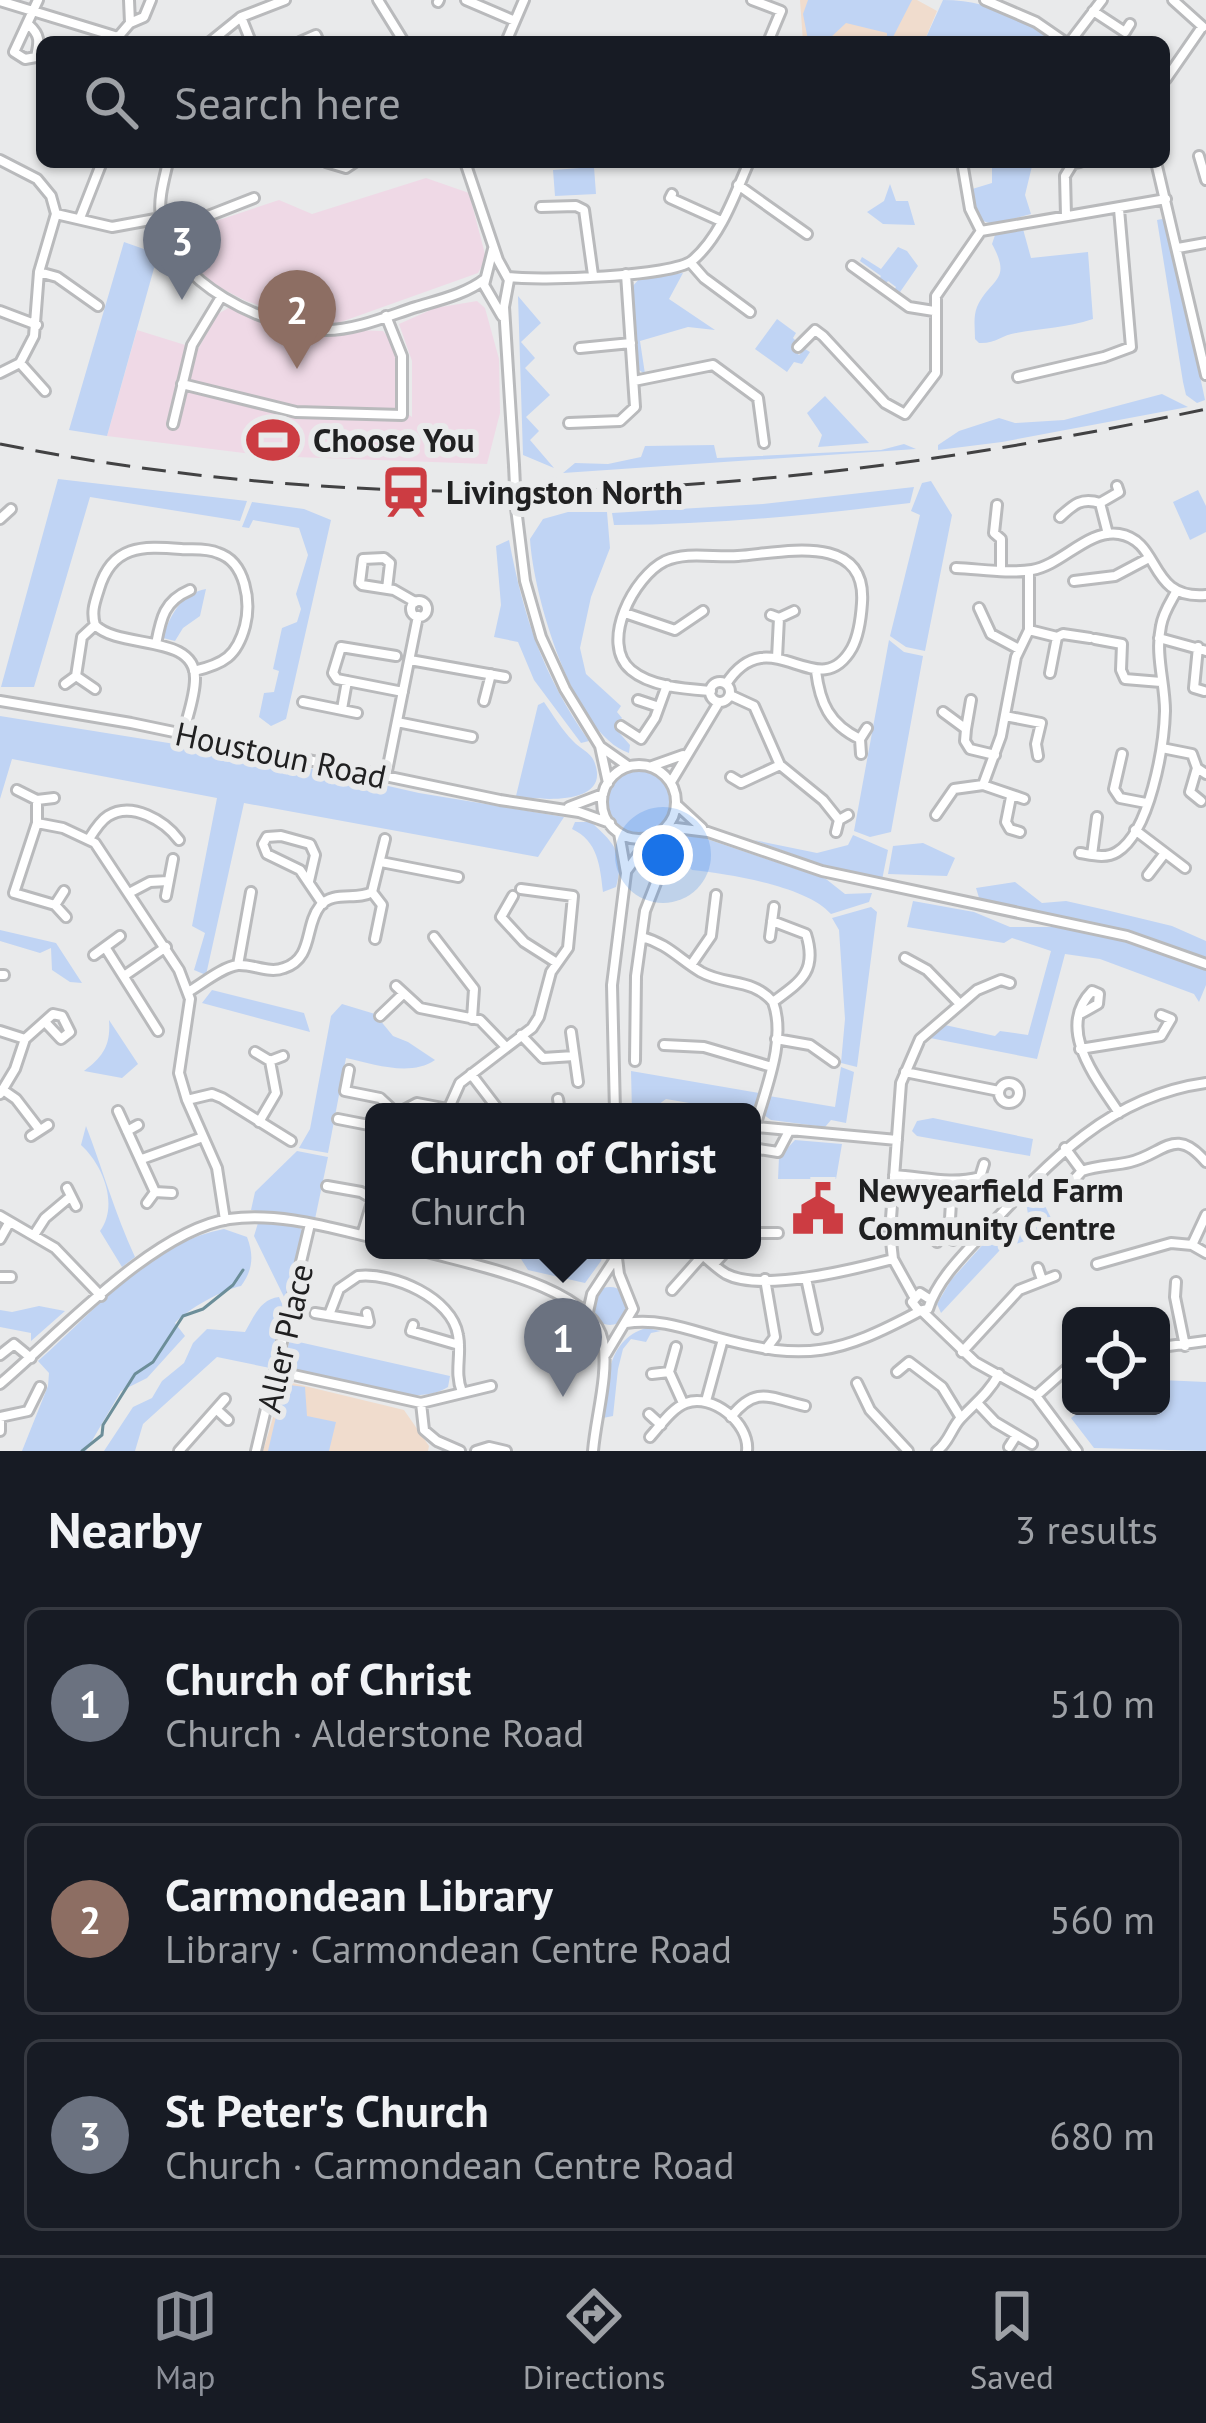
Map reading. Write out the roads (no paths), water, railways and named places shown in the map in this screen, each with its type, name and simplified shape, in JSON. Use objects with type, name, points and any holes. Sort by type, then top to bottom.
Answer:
[{"type":"street","points":[[129,0],[130,23]]},
{"type":"street","points":[[121,36],[130,23],[144,17],[152,0]]},
{"type":"street","points":[[217,36],[241,16],[285,0]]},
{"type":"street","points":[[466,0],[515,21]]},
{"type":"street","points":[[509,36],[524,0]]},
{"type":"street","points":[[752,0],[778,7],[770,36]]},
{"type":"street","points":[[985,0],[1007,4],[1058,36]]},
{"type":"street","points":[[1072,36],[1102,0]]},
{"type":"street","points":[[1170,77],[1204,29],[1173,0]]},
{"type":"street","points":[[0,1],[36,5],[112,36]]},
{"type":"street","points":[[378,2],[400,36]]},
{"type":"street","points":[[29,26],[36,5]]},
{"type":"street","points":[[1094,11],[1125,31]]},
{"type":"street","points":[[241,16],[249,36]]},
{"type":"street","points":[[1198,156],[1206,180]]},
{"type":"street","points":[[0,160],[38,179],[51,196],[56,214],[39,272],[37,325],[28,353],[0,373]]},
{"type":"street","points":[[80,218],[100,168]]},
{"type":"street","points":[[167,168],[160,218],[178,256],[220,297],[266,317],[319,329],[351,327],[466,290],[487,276]]},
{"type":"street","points":[[467,168],[507,282],[505,323],[516,508],[525,581],[565,689],[600,746],[608,783]]},
{"type":"street","points":[[466,290],[490,294],[507,282],[524,278],[664,271],[690,262],[721,221],[746,168]]},
{"type":"street","points":[[963,168],[970,209],[981,231]]},
{"type":"street","points":[[1066,216],[1069,168]]},
{"type":"street","points":[[1158,168],[1205,371]]},
{"type":"street","points":[[739,185],[807,234]]},
{"type":"street","points":[[672,194],[670,198],[721,221]]},
{"type":"street","points":[[178,256],[196,242],[208,216],[254,198]]},
{"type":"street","points":[[798,347],[814,331],[823,336],[885,403],[905,414],[934,377],[934,310],[940,286],[981,231],[1166,199]]},
{"type":"street","points":[[541,207],[584,210],[593,275]]},
{"type":"street","points":[[1018,376],[1104,357],[1131,346],[1119,208]]},
{"type":"street","points":[[56,214],[112,227],[160,218]]},
{"type":"street","points":[[1177,248],[1206,243]]},
{"type":"street","points":[[493,247],[487,276],[490,294],[505,323]]},
{"type":"street","points":[[690,262],[750,312]]},
{"type":"street","points":[[852,266],[909,307],[934,310]]},
{"type":"street","points":[[39,272],[57,277],[98,306]]},
{"type":"street","points":[[569,423],[627,418],[636,403],[626,274]]},
{"type":"street","points":[[487,276],[507,282]]},
{"type":"street","points":[[172,424],[192,345],[220,297]]},
{"type":"street","points":[[0,310],[37,325]]},
{"type":"street","points":[[182,384],[296,412],[402,415],[402,356],[386,316]]},
{"type":"street","points":[[580,348],[631,343]]},
{"type":"street","points":[[20,363],[45,391]]},
{"type":"street","points":[[634,381],[713,365],[758,398],[764,443]]},
{"type":"street","points":[[1060,517],[1076,503],[1088,499],[1100,503],[1119,492],[1117,486]]},
{"type":"street","points":[[1100,503],[1108,534]]},
{"type":"street","points":[[997,505],[994,533],[1004,538],[1001,570]]},
{"type":"street","points":[[956,568],[1029,571],[1108,534],[1135,540],[1176,592],[1206,595]]},
{"type":"street","points":[[183,735],[194,671],[184,654],[114,638],[94,625],[92,610],[101,580],[118,557],[151,545],[218,552],[236,568],[248,592],[248,614],[233,656],[194,671]]},
{"type":"street","points":[[719,702],[710,691],[667,685],[638,675],[625,663],[619,646],[625,613],[644,575],[675,558],[804,549],[834,554],[857,574],[862,599],[847,655],[816,670],[777,659],[746,660],[726,684]]},
{"type":"street","points":[[1074,581],[1115,575],[1149,558]]},
{"type":"street","points":[[386,776],[410,660],[413,607],[387,589],[359,584],[363,559],[387,560],[387,589]]},
{"type":"street","points":[[983,785],[1028,630],[1029,571]]},
{"type":"street","points":[[168,583],[175,597]]},
{"type":"street","points":[[156,644],[164,609],[190,590]]},
{"type":"street","points":[[1080,854],[1105,857],[1119,852],[1136,830],[1146,803],[1162,748],[1165,716],[1159,638],[1164,613],[1176,592]]},
{"type":"street","points":[[979,608],[991,634],[1019,649]]},
{"type":"street","points":[[675,630],[703,611]]},
{"type":"street","points":[[777,659],[775,617],[794,611]]},
{"type":"street","points":[[625,613],[675,630],[682,643]]},
{"type":"street","points":[[65,684],[76,676],[82,638],[94,625]]},
{"type":"street","points":[[1028,630],[1122,644],[1120,670],[1126,679],[1161,682]]},
{"type":"street","points":[[1050,673],[1057,637]]},
{"type":"street","points":[[1159,638],[1202,649],[1194,688],[1204,691]]},
{"type":"street","points":[[396,656],[341,647],[333,673],[337,679],[403,692]]},
{"type":"street","points":[[410,660],[505,677]]},
{"type":"street","points":[[816,670],[829,716],[860,739]]},
{"type":"street","points":[[484,701],[491,674]]},
{"type":"street","points":[[76,676],[95,689]]},
{"type":"street","points":[[342,710],[347,681]]},
{"type":"street","points":[[710,691],[717,682],[726,684]]},
{"type":"street","points":[[726,684],[730,695],[754,706],[780,765],[844,817],[836,832]]},
{"type":"street","points":[[621,726],[645,740],[667,685]]},
{"type":"street","points":[[626,873],[651,838],[670,823],[676,805],[671,782],[684,754],[719,702],[730,695]]},
{"type":"street","points":[[638,700],[658,707]]},
{"type":"street","points":[[971,700],[965,742],[970,749],[994,755]]},
{"type":"street","name":"Houstoun Road","points":[[0,701],[561,808],[610,823]]},
{"type":"street","points":[[303,702],[357,713]]},
{"type":"street","points":[[943,712],[966,729]]},
{"type":"street","points":[[1005,716],[1041,724],[1036,744],[1039,756]]},
{"type":"street","points":[[398,722],[472,737]]},
{"type":"street","points":[[861,754],[860,739],[867,728]]},
{"type":"street","points":[[600,746],[628,766],[651,767],[684,754]]},
{"type":"street","points":[[1162,748],[1192,754],[1202,771],[1190,792],[1201,801]]},
{"type":"street","points":[[1122,754],[1114,789],[1120,798],[1146,803]]},
{"type":"street","points":[[731,777],[741,783],[780,765]]},
{"type":"street","points":[[628,766],[608,783],[603,810],[619,833],[651,838]]},
{"type":"street","points":[[651,767],[671,782]]},
{"type":"street","points":[[1100,777],[1116,781]]},
{"type":"street","points":[[936,814],[954,789],[983,785],[1024,799]]},
{"type":"street","points":[[17,790],[37,800],[54,798]]},
{"type":"street","name":"Houstoun Road","points":[[561,808],[603,794]]},
{"type":"street","points":[[1011,797],[1006,822],[1020,832]]},
{"type":"street","points":[[37,800],[37,823],[14,893],[55,905],[66,917]]},
{"type":"street","points":[[676,805],[708,832]]},
{"type":"street","points":[[88,839],[103,820],[119,812],[175,824],[178,840]]},
{"type":"street","points":[[1092,855],[1097,817]]},
{"type":"street","points":[[37,823],[63,828],[101,850],[166,947],[188,992],[179,1073],[218,1168],[225,1220]]},
{"type":"street","points":[[663,830],[708,832],[822,871],[1127,936],[1206,964]]},
{"type":"street","points":[[1136,830],[1185,868]]},
{"type":"street","points":[[614,1103],[611,985],[626,873],[619,833]]},
{"type":"street","points":[[309,881],[315,855],[310,844],[267,837],[263,844],[267,854],[290,863],[323,904]]},
{"type":"street","points":[[188,992],[238,965],[282,970],[295,962],[305,951],[314,917],[323,904],[372,892],[385,839]]},
{"type":"street","points":[[1148,874],[1165,853]]},
{"type":"street","points":[[166,896],[173,859]]},
{"type":"street","points":[[381,862],[458,877]]},
{"type":"street","points":[[635,1061],[642,1044],[636,976],[645,911],[661,870]]},
{"type":"street","points":[[129,893],[150,882],[168,880]]},
{"type":"street","points":[[55,905],[64,891]]},
{"type":"street","points":[[238,965],[252,908],[251,892]]},
{"type":"street","points":[[372,892],[382,905],[383,926],[375,938]]},
{"type":"street","points":[[449,1103],[471,1074],[539,1017],[547,982],[568,948],[577,897],[517,892],[498,914],[524,942],[557,963]]},
{"type":"street","points":[[692,965],[711,936],[716,895]]},
{"type":"street","points":[[770,937],[774,907]]},
{"type":"street","points":[[772,922],[806,934],[809,958],[799,984],[773,1002]]},
{"type":"street","points":[[94,955],[120,936]]},
{"type":"street","points":[[434,937],[474,988],[472,1019]]},
{"type":"street","points":[[642,938],[674,949],[715,977],[754,986],[773,1002],[776,1039],[761,1103]]},
{"type":"street","points":[[105,947],[146,1023],[158,1030]]},
{"type":"street","points":[[124,976],[166,947]]},
{"type":"street","points":[[905,958],[927,970],[960,1004]]},
{"type":"street","points":[[1002,968],[1006,982],[977,990],[920,1039],[905,1072],[890,1232],[893,1259],[935,1322],[962,1352],[1036,1396],[1074,1448]]},
{"type":"street","points":[[380,1016],[399,990],[421,1008],[490,1027],[506,1047]]},
{"type":"street","points":[[1082,1013],[1080,1049],[1119,1113]]},
{"type":"street","points":[[1080,1049],[1161,1036],[1170,1018]]},
{"type":"street","points":[[40,1130],[16,1099],[1,1092],[25,1039],[46,1023]]},
{"type":"street","points":[[0,1030],[25,1039]]},
{"type":"street","points":[[571,1032],[578,1082]]},
{"type":"street","points":[[521,1036],[543,1058],[574,1056]]},
{"type":"street","points":[[776,1039],[810,1045],[833,1062]]},
{"type":"street","points":[[664,1045],[704,1047],[772,1066]]},
{"type":"street","points":[[680,1061],[681,1048]]},
{"type":"street","points":[[255,1052],[270,1061],[276,1093],[259,1121]]},
{"type":"street","points":[[270,1061],[284,1056]]},
{"type":"street","points":[[349,1070],[345,1091],[386,1103]]},
{"type":"street","points":[[905,1072],[999,1091]]},
{"type":"street","points":[[471,1074],[493,1103]]},
{"type":"street","points":[[617,1259],[632,1302],[663,1322],[765,1350],[808,1353],[860,1341],[891,1327],[921,1302],[1065,1148],[1119,1113],[1156,1096],[1206,1083]]},
{"type":"street","points":[[187,1100],[212,1094],[291,1141]]},
{"type":"street","points":[[558,1099],[559,1103]]},
{"type":"street","points":[[118,1111],[155,1192]]},
{"type":"street","points":[[338,1119],[365,1124]]},
{"type":"street","points":[[128,1131],[138,1125]]},
{"type":"street","points":[[761,1127],[897,1140]]},
{"type":"street","points":[[761,1149],[778,1152],[788,1133]]},
{"type":"street","points":[[142,1160],[202,1137]]},
{"type":"street","points":[[1071,1183],[1082,1171],[1129,1162],[1163,1146],[1191,1140],[1206,1162]]},
{"type":"street","points":[[1065,1148],[1082,1171]]},
{"type":"street","points":[[980,1177],[984,1163]]},
{"type":"street","points":[[894,1175],[952,1185],[980,1177]]},
{"type":"street","points":[[980,1177],[988,1187]]},
{"type":"street","points":[[937,1242],[950,1219],[952,1185]]},
{"type":"street","points":[[327,1186],[365,1194]]},
{"type":"street","points":[[155,1192],[172,1193]]},
{"type":"street","points":[[147,1203],[155,1192]]},
{"type":"street","points":[[34,1235],[45,1218],[71,1197]]},
{"type":"street","points":[[1192,1245],[1206,1215]]},
{"type":"street","points":[[0,1384],[142,1262],[189,1231],[225,1220],[261,1217],[365,1236]]},
{"type":"street","points":[[0,1239],[4,1220],[34,1235],[55,1248],[101,1296]]},
{"type":"street","name":"Aller Place","points":[[256,1451],[310,1224]]},
{"type":"street","points":[[362,1235],[365,1226]]},
{"type":"street","points":[[890,1232],[915,1233]]},
{"type":"street","points":[[761,1233],[778,1233]]},
{"type":"street","points":[[944,1233],[953,1240]]},
{"type":"street","points":[[1097,1264],[1108,1254],[1171,1243],[1192,1245],[1206,1253]]},
{"type":"street","points":[[449,1259],[560,1294],[589,1312],[599,1326],[604,1361],[593,1451]]},
{"type":"street","points":[[589,1312],[613,1259]]},
{"type":"street","points":[[672,1290],[695,1259]]},
{"type":"street","points":[[708,1259],[729,1275],[765,1279],[806,1277],[893,1259]]},
{"type":"street","points":[[714,1264],[719,1259]]},
{"type":"street","points":[[1038,1268],[1042,1280]]},
{"type":"street","points":[[329,1315],[346,1281],[370,1274],[438,1302],[454,1320],[459,1345],[456,1375],[462,1392]]},
{"type":"street","points":[[962,1352],[1009,1299],[1055,1276]]},
{"type":"street","points":[[806,1277],[817,1329]]},
{"type":"street","points":[[765,1279],[775,1337],[765,1350]]},
{"type":"street","points":[[1176,1282],[1170,1297],[1185,1346]]},
{"type":"street","points":[[560,1294],[617,1285],[625,1289]]},
{"type":"street","points":[[604,1361],[632,1302]]},
{"type":"street","points":[[315,1313],[369,1322],[367,1313]]},
{"type":"street","points":[[599,1326],[663,1322]]},
{"type":"street","points":[[413,1325],[411,1330],[459,1345]]},
{"type":"street","points":[[706,1401],[723,1339]]},
{"type":"street","points":[[1170,1347],[1206,1341]]},
{"type":"street","points":[[0,1355],[14,1344],[31,1358]]},
{"type":"street","points":[[676,1347],[669,1372],[683,1404]]},
{"type":"street","points":[[897,1372],[918,1354]]},
{"type":"street","points":[[909,1362],[942,1387],[962,1418]]},
{"type":"street","points":[[275,1371],[421,1403],[491,1386]]},
{"type":"street","points":[[652,1374],[669,1372]]},
{"type":"street","points":[[1036,1396],[1062,1373]]},
{"type":"street","points":[[939,1451],[999,1374]]},
{"type":"street","points":[[857,1383],[856,1396],[895,1432],[906,1451]]},
{"type":"street","points":[[0,1431],[0,1417],[28,1411],[40,1387]]},
{"type":"street","points":[[731,1417],[749,1396],[805,1406]]},
{"type":"street","name":"Aller Place","points":[[178,1451],[225,1399]]},
{"type":"street","points":[[650,1437],[683,1404],[706,1401],[748,1435],[747,1451]]},
{"type":"street","points":[[784,1417],[788,1402]]},
{"type":"street","points":[[421,1403],[424,1430],[437,1442],[460,1451]]},
{"type":"street","points":[[979,1405],[994,1422],[1032,1444]]},
{"type":"street","name":"Aller Place","points":[[216,1409],[228,1420]]},
{"type":"street","points":[[649,1414],[661,1425]]},
{"type":"street","points":[[1009,1447],[1016,1436]]},
{"type":"street","points":[[476,1451],[489,1447],[506,1451]]},
{"type":"waterway","points":[[82,1451],[102,1435],[103,1425],[135,1374],[153,1362],[183,1316],[203,1309],[233,1285],[243,1270]]},
{"type":"railway","points":[[0,444],[152,469],[303,485],[454,491],[604,489],[905,462],[1206,409]]},
{"type":"place","name":"St Peter's Church","points":[[182,300]]},
{"type":"place","name":"Carmondean Library","points":[[297,369]]},
{"type":"place","name":"Choose You","points":[[273,440]]},
{"type":"place","name":"Livingston North","points":[[406,492]]},
{"type":"place","name":"Newyearfield Farm Community Centre","points":[[818,1209]]},
{"type":"place","name":"Church of Christ","points":[[563,1397]]}]
